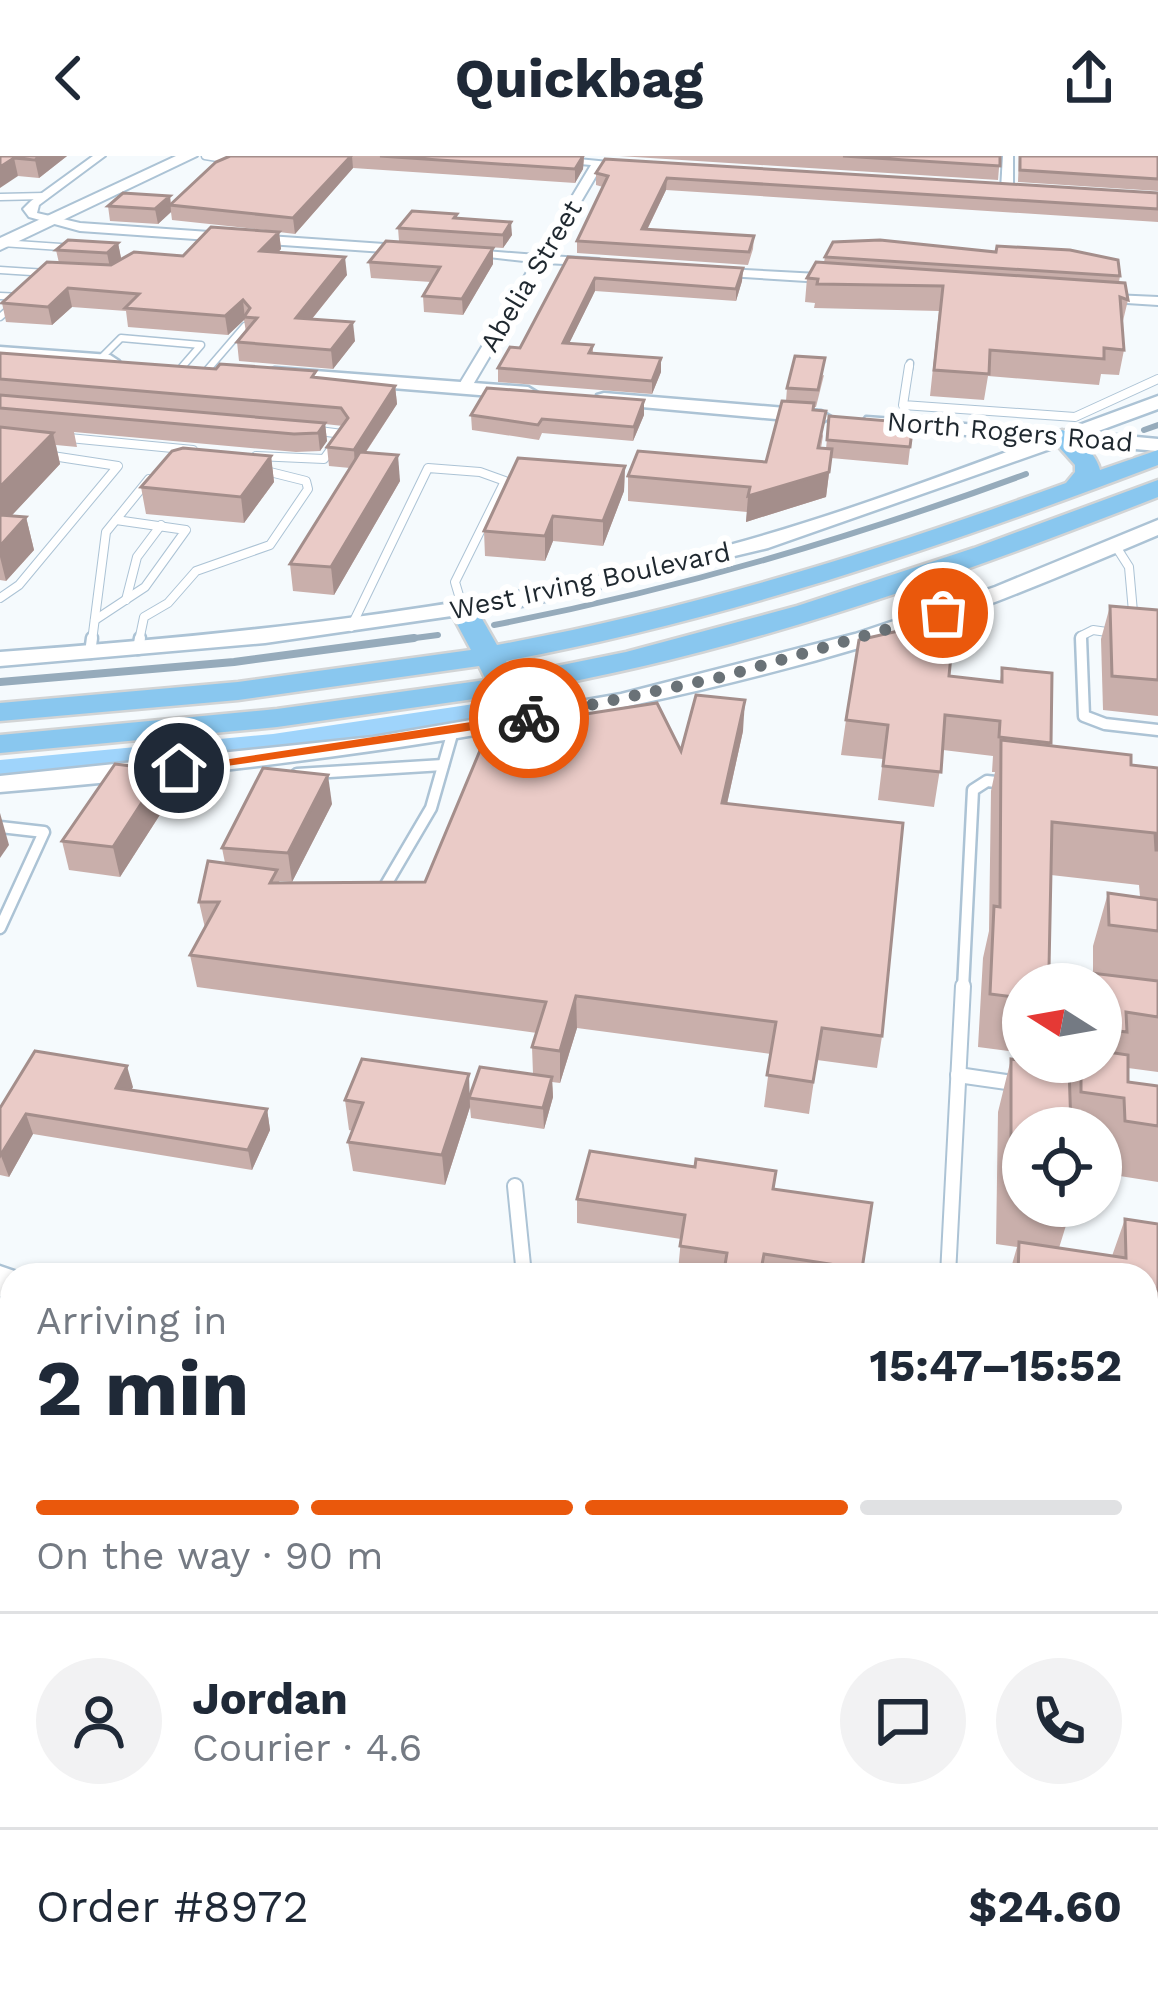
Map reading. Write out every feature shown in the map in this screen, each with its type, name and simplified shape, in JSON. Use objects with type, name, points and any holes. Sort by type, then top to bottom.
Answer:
[{"type":"main road","points":[[1,244],[189,156]]},
{"type":"main road","points":[[1077,427],[1088,474],[1077,485]]},
{"type":"main road","name":"West Irving Boulevard","points":[[0,712],[240,691],[488,655],[627,628],[865,563],[1158,457]]},
{"type":"main road","points":[[0,744],[232,723],[504,684],[638,657],[863,597],[1158,488]]},
{"type":"main road","points":[[464,609],[522,719]]},
{"type":"street","points":[[100,156],[29,209],[45,222],[431,251]]},
{"type":"street","points":[[497,156],[644,166]]},
{"type":"street","points":[[1006,189],[1008,156]]},
{"type":"street","name":"Abelia Street","points":[[464,388],[598,163]]},
{"type":"street","points":[[984,188],[1028,190]]},
{"type":"street","points":[[454,253],[605,263]]},
{"type":"street","points":[[697,269],[859,280]]},
{"type":"street","points":[[1089,296],[1158,301]]},
{"type":"street","points":[[3,356],[231,370]]},
{"type":"street","points":[[254,372],[552,395]]},
{"type":"street","name":"North Rogers Road","points":[[574,397],[846,419],[901,414],[970,429],[1077,427],[1158,445]]},
{"type":"street","name":"West Irving Boulevard","points":[[0,659],[351,627],[464,609],[739,549],[1158,402]]},
{"type":"street","points":[[970,429],[1005,459]]},
{"type":"street","points":[[0,784],[277,769],[522,719],[805,656],[983,600],[1158,527]]},
{"type":"lane","points":[[206,156],[239,156]]},
{"type":"lane","points":[[2,195],[45,196]]},
{"type":"lane","points":[[1,244],[85,248]]},
{"type":"lane","points":[[0,270],[58,274]]},
{"type":"lane","points":[[0,296],[22,297],[0,317]]},
{"type":"lane","points":[[208,369],[245,326]]},
{"type":"lane","points":[[99,361],[122,338],[201,345],[162,365]]},
{"type":"lane","points":[[910,363],[901,414],[1077,427],[1158,379]]},
{"type":"lane","points":[[248,455],[324,459],[342,434],[292,428]]},
{"type":"lane","points":[[47,436],[201,451]]},
{"type":"lane","points":[[0,598],[20,585],[118,466],[44,454]]},
{"type":"lane","points":[[351,627],[364,590],[428,468],[480,472],[505,481],[455,582],[464,609]]},
{"type":"lane","points":[[138,649],[144,617],[168,603],[196,571],[270,545],[308,489],[306,481],[291,474],[247,469]]},
{"type":"lane","points":[[90,653],[106,532],[153,474]]},
{"type":"lane","points":[[95,620],[145,587],[186,530],[116,520]]},
{"type":"lane","points":[[126,601],[137,557],[161,525]]},
{"type":"lane","points":[[1115,544],[1129,567],[1135,635],[1093,630],[1081,636],[1084,716],[1105,724],[1158,730]]},
{"type":"lane","points":[[374,890],[388,887],[431,808],[453,731]]},
{"type":"lane","points":[[277,769],[443,766]]},
{"type":"lane","points":[[949,1263],[973,790],[987,781],[1010,783]]},
{"type":"lane","points":[[0,827],[44,832],[28,861],[20,899],[0,928]]},
{"type":"lane","points":[[958,1075],[1047,1088]]},
{"type":"lane","points":[[515,1186],[523,1263]]},
{"type":"shaded area","points":[[486,706],[491,713],[487,719],[318,744],[0,776],[0,760],[273,734]]},
{"type":"building","points":[[0,156],[40,156],[35,160],[14,158],[0,167]]},
{"type":"building","points":[[230,156],[351,156],[293,218],[170,205],[216,162]]},
{"type":"building","points":[[380,156],[583,156],[575,169]]},
{"type":"building","points":[[843,156],[1000,156],[1000,166]]},
{"type":"building","points":[[1020,156],[1158,156],[1158,179],[1020,170]]},
{"type":"building","points":[[605,159],[1158,193],[1158,209],[667,178],[642,229],[754,236],[749,252],[577,241],[608,176],[596,173]]},
{"type":"building","points":[[123,193],[170,196],[155,209],[108,206]]},
{"type":"building","points":[[412,211],[511,222],[503,235],[398,228]]},
{"type":"building","points":[[211,227],[279,232],[260,251],[345,257],[296,318],[353,322],[331,350],[237,342],[257,318],[244,317],[250,308],[243,300],[225,316],[125,308],[139,294],[68,288],[48,307],[2,303],[47,262],[111,265],[134,252],[183,256]]},
{"type":"building","points":[[68,240],[118,243],[107,253],[56,250]]},
{"type":"building","points":[[880,240],[996,252],[997,246],[1070,250],[1118,260],[1120,276],[825,257],[833,242]]},
{"type":"building","points":[[386,241],[493,248],[462,299],[423,296],[440,267],[369,262]]},
{"type":"building","points":[[568,257],[743,268],[736,289],[595,278],[563,343],[593,345],[589,353],[661,358],[652,381],[498,368],[510,347],[520,348]]},
{"type":"building","points":[[816,262],[1125,283],[1128,300],[1120,297],[1124,350],[1104,348],[1104,359],[990,350],[989,374],[934,370],[943,286],[817,284],[818,279],[807,278]]},
{"type":"building","points":[[0,353],[216,369],[220,364],[316,371],[312,377],[395,386],[354,450],[327,447],[348,418],[341,408],[0,379]]},
{"type":"building","points":[[795,356],[825,358],[818,390],[787,388]]},
{"type":"building","points":[[487,388],[644,400],[634,427],[542,419],[538,425],[471,415]]},
{"type":"building","points":[[0,395],[325,423],[318,433],[294,434],[0,408]]},
{"type":"building","points":[[782,401],[814,403],[813,410],[826,411],[818,448],[832,449],[829,472],[748,496],[750,487],[628,476],[638,451],[766,462]]},
{"type":"building","points":[[829,416],[913,423],[910,447],[827,440]]},
{"type":"building","points":[[0,427],[53,433],[0,487]]},
{"type":"building","points":[[172,451],[271,456],[241,497],[141,487]]},
{"type":"building","points":[[360,452],[398,455],[331,567],[290,564]]},
{"type":"building","points":[[518,458],[625,466],[603,521],[553,516],[545,536],[484,531]]},
{"type":"building","points":[[0,515],[26,517],[0,546]]},
{"type":"building","points":[[1110,606],[1158,610],[1158,680],[1112,676]]},
{"type":"building","points":[[933,623],[954,625],[949,676],[1002,682],[1002,668],[1052,673],[1051,743],[999,737],[1000,721],[945,715],[941,772],[883,766],[888,725],[846,720],[859,640]]},
{"type":"building","points":[[696,695],[745,700],[722,803],[903,823],[882,1036],[822,1028],[813,1082],[767,1075],[776,1022],[576,996],[560,1051],[532,1047],[546,1002],[190,955],[219,902],[199,902],[208,861],[277,870],[270,883],[425,882],[489,729],[657,703],[681,751]]},
{"type":"building","points":[[1001,740],[1131,755],[1131,765],[1158,768],[1158,850],[1155,833],[1052,822],[1049,963],[1002,963],[1002,995],[990,994],[994,906],[1000,907]]},
{"type":"building","points":[[115,764],[163,770],[113,847],[62,841]]},
{"type":"building","points":[[263,768],[328,775],[288,853],[222,848]]},
{"type":"building","points":[[1108,893],[1158,900],[1158,931],[1109,925]]},
{"type":"building","points":[[1122,977],[1158,981],[1158,1017],[1126,1012],[1127,1032],[1122,1031]]},
{"type":"building","points":[[35,1051],[127,1066],[116,1088],[267,1109],[248,1150],[26,1114],[0,1156],[0,1108]]},
{"type":"building","points":[[1122,1054],[1128,1055],[1128,1082],[1158,1086],[1158,1126],[1125,1121],[1124,1098],[1081,1092],[1081,1083],[1122,1083]]},
{"type":"building","points":[[362,1059],[469,1074],[442,1155],[348,1142],[363,1103],[345,1100]]},
{"type":"building","points":[[480,1067],[552,1077],[543,1108],[469,1098]]},
{"type":"building","points":[[1011,1083],[1070,1083],[1070,1107],[1011,1107]]},
{"type":"building","points":[[590,1151],[695,1167],[696,1159],[776,1171],[773,1189],[872,1203],[863,1263],[823,1263],[764,1254],[762,1263],[725,1263],[727,1253],[680,1246],[685,1215],[577,1199]]},
{"type":"building","points":[[1125,1219],[1158,1224],[1158,1263],[1018,1263],[1019,1242],[1126,1258]]},
{"type":"waterway","points":[[1144,430],[1158,425]]},
{"type":"waterway","points":[[494,625],[763,560],[1026,474]]},
{"type":"waterway","points":[[392,641],[438,635]]},
{"type":"waterway","points":[[0,682],[234,662],[414,638]]},
{"type":"way so far","points":[[529,718],[805,656],[943,613]]},
{"type":"route","points":[[179,768],[529,718]]}]
